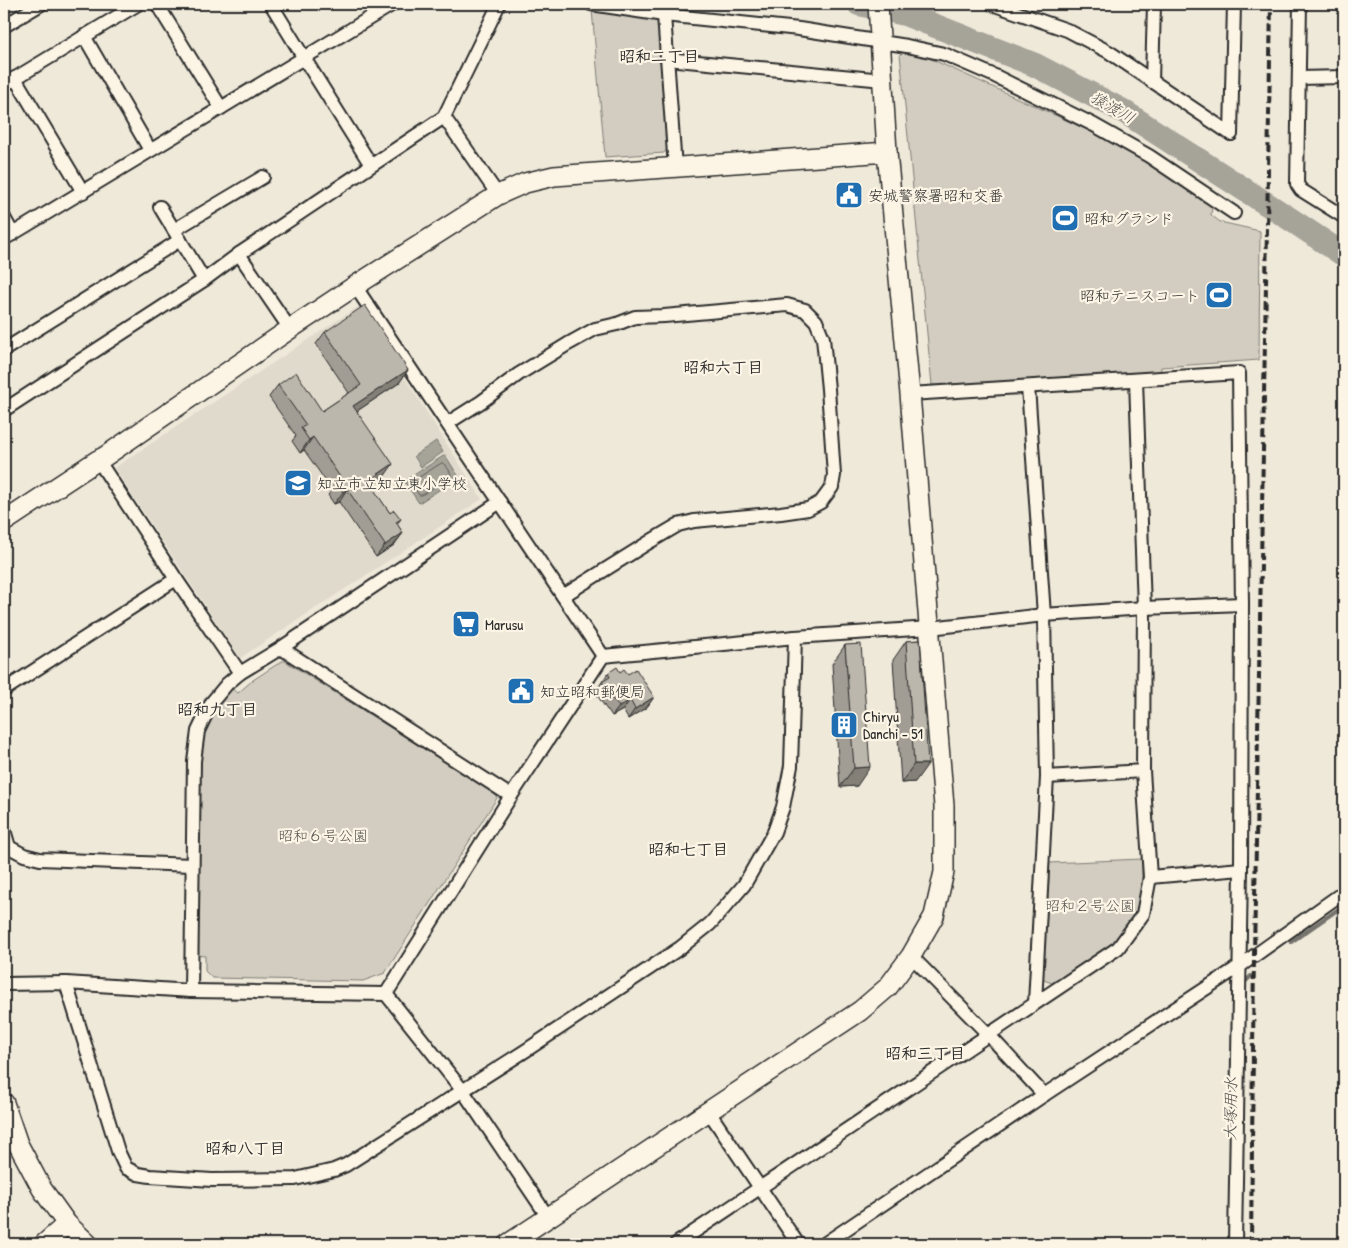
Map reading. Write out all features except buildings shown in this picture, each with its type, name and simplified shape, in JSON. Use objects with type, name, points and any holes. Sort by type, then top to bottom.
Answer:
[{"type":"street","points":[[4,26],[41,4]]},
{"type":"street","points":[[4,85],[138,4]]},
{"type":"street","points":[[156,4],[221,108]]},
{"type":"street","points":[[271,4],[371,165]]},
{"type":"street","points":[[4,218],[8,236],[393,4]]},
{"type":"street","points":[[4,410],[204,280],[239,254],[444,117],[499,4]]},
{"type":"street","points":[[591,4],[664,15],[880,38],[944,54],[995,76],[1094,125],[1149,156],[1234,213]]},
{"type":"street","points":[[508,1244],[860,1012],[888,987],[911,956],[934,916],[944,872],[944,806],[888,152],[878,4]]},
{"type":"street","points":[[992,4],[1067,30],[1109,52],[1231,134],[1234,4]]},
{"type":"street","points":[[1152,82],[1154,4]]},
{"type":"street","points":[[1300,4],[1296,184],[1301,190],[1344,217]]},
{"type":"street","points":[[664,15],[675,168]]},
{"type":"street","points":[[84,36],[150,150]]},
{"type":"street","points":[[667,59],[883,80]]},
{"type":"street","points":[[1299,78],[1344,77]]},
{"type":"street","points":[[15,78],[83,192]]},
{"type":"street","points":[[444,117],[498,195]]},
{"type":"street","points":[[4,522],[104,457],[355,286],[498,195],[525,183],[554,176],[888,152]]},
{"type":"street","points":[[4,350],[264,177]]},
{"type":"street","points":[[160,207],[204,280]]},
{"type":"street","points":[[239,254],[290,329]]},
{"type":"street","points":[[355,286],[603,656]]},
{"type":"street","points":[[448,423],[482,402],[519,374],[568,344],[596,330],[635,318],[787,305],[805,310],[816,321],[823,338],[834,475],[832,487],[821,502],[808,509],[694,521],[678,526],[651,540],[563,596]]},
{"type":"street","points":[[910,394],[1239,373],[1242,604],[1241,869],[1235,1244]]},
{"type":"street","points":[[676,1244],[1118,948],[1143,914],[1150,876],[1143,771],[1144,608],[1136,380]]},
{"type":"street","points":[[1028,386],[1044,616],[1047,778],[1035,1003]]},
{"type":"street","points":[[98,460],[240,673]]},
{"type":"street","points":[[191,991],[194,761],[198,731],[212,702],[227,684],[240,673],[282,648],[500,502]]},
{"type":"street","points":[[4,690],[176,579]]},
{"type":"street","points":[[603,656],[795,637],[930,628],[1044,616],[1144,608],[1242,604]]},
{"type":"street","points":[[66,983],[118,1151],[126,1168],[138,1174],[212,1180],[275,1180],[295,1179],[334,1170],[346,1165],[360,1158],[526,1051],[680,948],[710,924],[744,885],[774,832],[783,807],[791,766],[795,637]]},
{"type":"street","points":[[282,648],[511,796]]},
{"type":"street","points":[[386,994],[511,796],[603,656]]},
{"type":"street","points":[[1047,778],[1143,771]]},
{"type":"street","points":[[4,830],[9,847],[24,856],[192,866]]},
{"type":"street","points":[[1150,876],[1241,869]]},
{"type":"street","points":[[824,1244],[1044,1095],[1240,966],[1344,892]]},
{"type":"street","points":[[911,956],[988,1034],[1044,1095]]},
{"type":"street","points":[[4,984],[66,983],[191,991],[386,994]]},
{"type":"street","points":[[386,994],[463,1091],[548,1217]]},
{"type":"street","points":[[4,1102],[18,1144],[42,1189],[67,1224],[88,1244]]},
{"type":"street","points":[[709,1112],[798,1244]]},
{"type":"street","points":[[44,1244],[67,1224]]},
{"type":"shaded area","name":"知立市立知立東小学校","points":[[359,306],[482,499],[240,658],[114,468]]},
{"type":"green space","points":[[592,10],[654,19],[658,23],[667,149],[664,153],[605,157]]},
{"type":"green space","name":"昭和グランド","points":[[911,50],[1112,141],[1214,204],[1211,215],[1220,222],[1260,231],[1259,360],[1161,367],[1160,378],[932,385],[900,54]]},
{"type":"green space","name":"昭和６号公園","points":[[282,661],[285,661],[495,794],[497,798],[385,973],[363,981],[212,978],[205,971],[205,956],[196,955],[199,763],[204,731],[216,707],[231,688],[238,693],[253,680]]},
{"type":"green space","name":"昭和２号公園","points":[[1142,859],[1142,894],[1138,910],[1129,926],[1117,940],[1052,983],[1041,979],[1049,863]]},
{"type":"water","points":[[436,441],[443,452],[421,467],[414,456]]},
{"type":"water","points":[[445,455],[459,477],[419,503],[404,481]]},
{"type":"waterway","name":"猿渡川","points":[[859,4],[905,14],[1035,65],[1123,111],[1344,255]]},
{"type":"waterway","name":"大塚用水","points":[[1291,942],[1343,906]]},
{"type":"waterway","name":"大塚用水","points":[[1244,985],[1251,976]]},
{"type":"railway","points":[[1251,1244],[1254,955],[1271,4]]},
{"type":"place","name":"安城警察署昭和交番","points":[[849,195]]},
{"type":"place","name":"昭和グランド","points":[[1065,218]]},
{"type":"place","name":"昭和テニスコート","points":[[1219,295]]},
{"type":"place","name":"知立市立知立東小学校","points":[[298,483]]},
{"type":"place","name":"Marusu","points":[[466,624]]},
{"type":"place","name":"知立昭和郵便局","points":[[521,691]]},
{"type":"place","name":"Chiryu Danchi - 51","points":[[844,725]]},
{"type":"district","name":"昭和二丁目","points":[[659,56]]},
{"type":"district","name":"昭和六丁目","points":[[723,367]]},
{"type":"district","name":"昭和九丁目","points":[[217,709]]},
{"type":"district","name":"昭和七丁目","points":[[688,849]]},
{"type":"district","name":"昭和三丁目","points":[[925,1053]]},
{"type":"district","name":"昭和八丁目","points":[[245,1148]]}]
